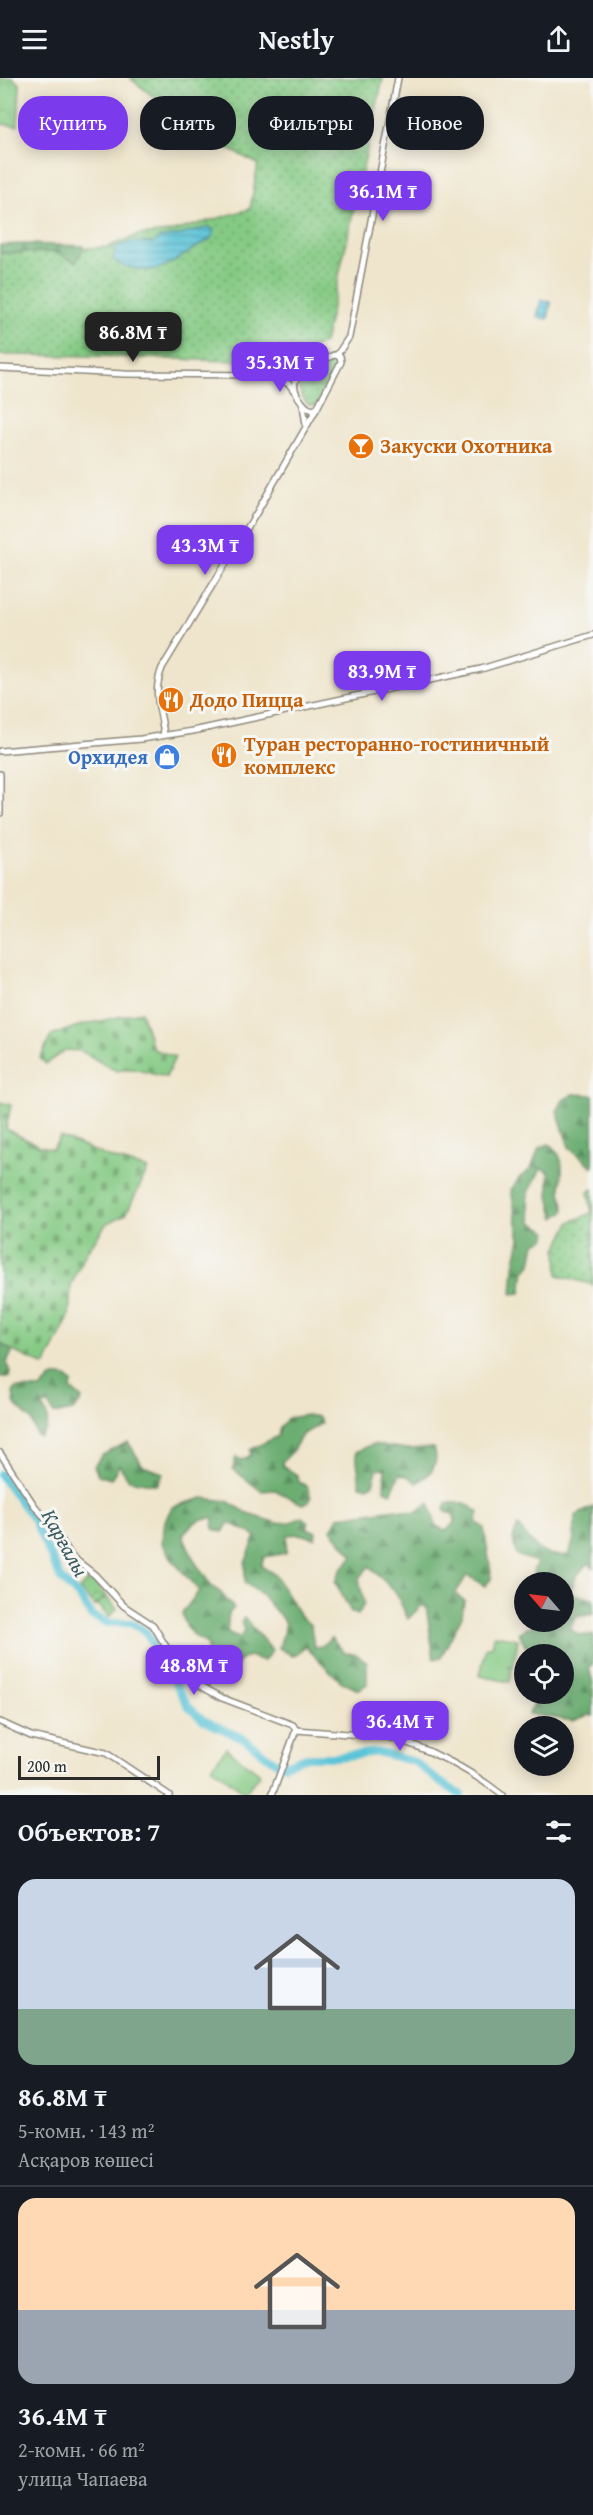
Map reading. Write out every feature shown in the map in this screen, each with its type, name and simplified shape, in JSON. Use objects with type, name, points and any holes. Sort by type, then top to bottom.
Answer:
[{"type":"street","points":[[304,430],[305,410],[295,392],[294,383],[298,373],[338,355],[349,338],[399,78]]},
{"type":"street","points":[[164,735],[156,681],[252,522],[317,408],[341,362],[338,355]]},
{"type":"street","points":[[0,368],[125,374],[266,375],[306,368]]},
{"type":"street","points":[[266,375],[289,384],[307,408],[313,410],[317,408]]},
{"type":"street","points":[[0,752],[5,749],[141,739],[194,731],[482,669],[593,635]]},
{"type":"street","points":[[0,774],[0,813]]},
{"type":"street","points":[[0,1453],[72,1557],[95,1575],[124,1606],[153,1625],[174,1660],[194,1682],[222,1698],[293,1725],[296,1730]]},
{"type":"street","points":[[0,1722],[31,1736],[106,1753],[169,1795]]},
{"type":"street","points":[[272,1795],[296,1730]]},
{"type":"street","points":[[296,1730],[388,1737],[400,1740],[442,1759],[490,1785],[502,1795]]},
{"type":"green space","points":[[0,78],[13,78],[20,85],[18,126],[0,124]]},
{"type":"green space","points":[[130,78],[383,78],[374,118],[374,96],[248,96],[248,150],[367,150],[324,343],[279,363],[99,356],[0,355],[0,247],[61,250],[108,247],[138,235],[170,232],[250,209],[258,164],[231,150],[236,150],[236,96],[153,96]]},
{"type":"green space","points":[[0,245],[84,246],[76,262],[56,252],[0,253]]},
{"type":"green space","points":[[333,358],[338,361],[316,405],[308,405],[301,394],[298,379],[307,370]]},
{"type":"green space","points":[[141,1012],[153,1049],[175,1057],[166,1077],[133,1069],[116,1071],[81,1051],[65,1050],[46,1064],[40,1058],[51,1036],[78,1026]]},
{"type":"green space","points":[[573,1094],[593,1095],[593,1167],[569,1147],[557,1111],[563,1100]]},
{"type":"green space","points":[[0,1102],[11,1105],[6,1129],[39,1146],[53,1149],[60,1137],[111,1158],[148,1169],[126,1214],[106,1224],[86,1253],[71,1285],[69,1317],[45,1366],[13,1351],[0,1342]]},
{"type":"green space","points":[[549,1144],[561,1159],[561,1190],[565,1211],[555,1218],[549,1197],[549,1172],[541,1168],[528,1195],[532,1222],[548,1232],[545,1239],[535,1243],[531,1264],[524,1272],[521,1293],[512,1294],[514,1266],[520,1239],[511,1190],[520,1177],[531,1169],[539,1148]]},
{"type":"green space","points":[[593,1189],[593,1285],[558,1275],[557,1249],[570,1222],[592,1213],[588,1192]]},
{"type":"green space","points":[[0,1342],[13,1351],[6,1364],[11,1371],[10,1377],[0,1377]]},
{"type":"green space","points":[[67,1377],[72,1383],[71,1389],[82,1399],[77,1407],[66,1412],[53,1413],[48,1403],[42,1406],[47,1422],[46,1429],[40,1437],[36,1434],[31,1420],[15,1405],[13,1393],[16,1388],[40,1389],[51,1378]]},
{"type":"green space","points":[[306,1415],[319,1417],[322,1423],[302,1435],[291,1453],[282,1462],[283,1466],[297,1475],[299,1482],[307,1486],[311,1498],[309,1502],[302,1504],[275,1490],[261,1491],[233,1469],[236,1457],[242,1460],[251,1455],[250,1450],[278,1436],[280,1427],[288,1418]]},
{"type":"green space","points":[[128,1442],[143,1466],[163,1473],[157,1485],[129,1480],[119,1465],[111,1479],[98,1475],[94,1466],[102,1455]]},
{"type":"green space","points":[[373,1444],[406,1449],[434,1448],[435,1464],[433,1469],[417,1483],[400,1474],[391,1493],[384,1490],[385,1468],[377,1470],[373,1484],[368,1487],[360,1485],[356,1452]]},
{"type":"green space","points":[[203,1498],[227,1501],[251,1515],[277,1523],[291,1522],[303,1517],[309,1522],[307,1528],[316,1532],[315,1538],[299,1534],[287,1535],[286,1553],[264,1557],[261,1566],[274,1574],[299,1614],[311,1626],[314,1647],[322,1646],[331,1637],[345,1653],[356,1654],[367,1662],[367,1684],[358,1690],[340,1681],[306,1647],[293,1656],[279,1648],[286,1623],[262,1595],[245,1583],[245,1563],[256,1536],[229,1522],[223,1532],[213,1529],[214,1518],[196,1522],[183,1535],[195,1562],[212,1587],[220,1592],[234,1608],[229,1613],[227,1632],[241,1637],[244,1630],[241,1622],[244,1618],[272,1650],[264,1661],[249,1656],[239,1661],[234,1673],[215,1667],[207,1660],[207,1644],[190,1632],[182,1613],[199,1591],[174,1562],[162,1543],[165,1521],[172,1507]]},
{"type":"green space","points":[[429,1503],[436,1526],[446,1531],[455,1522],[454,1515],[444,1510],[446,1503],[465,1503],[479,1512],[476,1522],[484,1528],[492,1578],[485,1586],[467,1575],[455,1594],[464,1600],[462,1616],[441,1657],[434,1659],[426,1606],[421,1606],[408,1619],[396,1593],[369,1566],[359,1579],[364,1604],[358,1615],[351,1612],[335,1582],[341,1569],[353,1556],[331,1530],[338,1517],[396,1509],[414,1513]]},
{"type":"green space","points":[[593,1507],[593,1567],[589,1563],[576,1576],[574,1582],[574,1572],[533,1572],[537,1562],[516,1555],[513,1538],[518,1526],[544,1553],[569,1555],[574,1538],[575,1516]]},
{"type":"green space","points":[[90,1578],[106,1596],[95,1606],[79,1589]]},
{"type":"green space","points":[[574,1594],[593,1599],[593,1614],[576,1617],[574,1620]]},
{"type":"green space","points":[[106,1597],[117,1609],[109,1617],[97,1604]]},
{"type":"green space","points":[[519,1632],[574,1632],[579,1635],[593,1635],[593,1665],[589,1668],[593,1683],[593,1716],[588,1715],[574,1721],[574,1716],[529,1714],[534,1704],[574,1704],[574,1644],[524,1644]]},
{"type":"green space","points":[[494,1635],[518,1639],[517,1644],[514,1644],[513,1667],[506,1666],[512,1668],[510,1682],[480,1676],[486,1647],[492,1647]]},
{"type":"green space","points":[[226,1748],[260,1774],[245,1793],[212,1767]]},
{"type":"water","points":[[209,227],[214,230],[210,239],[179,259],[156,269],[139,269],[120,264],[113,258],[116,247],[130,242],[153,243],[162,237]]},
{"type":"water","points":[[541,300],[551,302],[548,319],[537,317]]},
{"type":"waterway","name":"Қарғалы","points":[[0,1474],[34,1520],[61,1579],[81,1599],[92,1616],[108,1623],[131,1623],[146,1632],[189,1707],[203,1720],[244,1739],[275,1762],[284,1765],[307,1757],[337,1757],[377,1752],[415,1762],[437,1780],[461,1795]]},
{"type":"place","name":"Закуски Охотника","points":[[361,446]]},
{"type":"place","name":"Додо Пицца","points":[[171,700]]},
{"type":"place","name":"Туран ресторанно-гостиничный комплекс","points":[[224,755]]},
{"type":"place","name":"Орхидея","points":[[167,757]]}]
